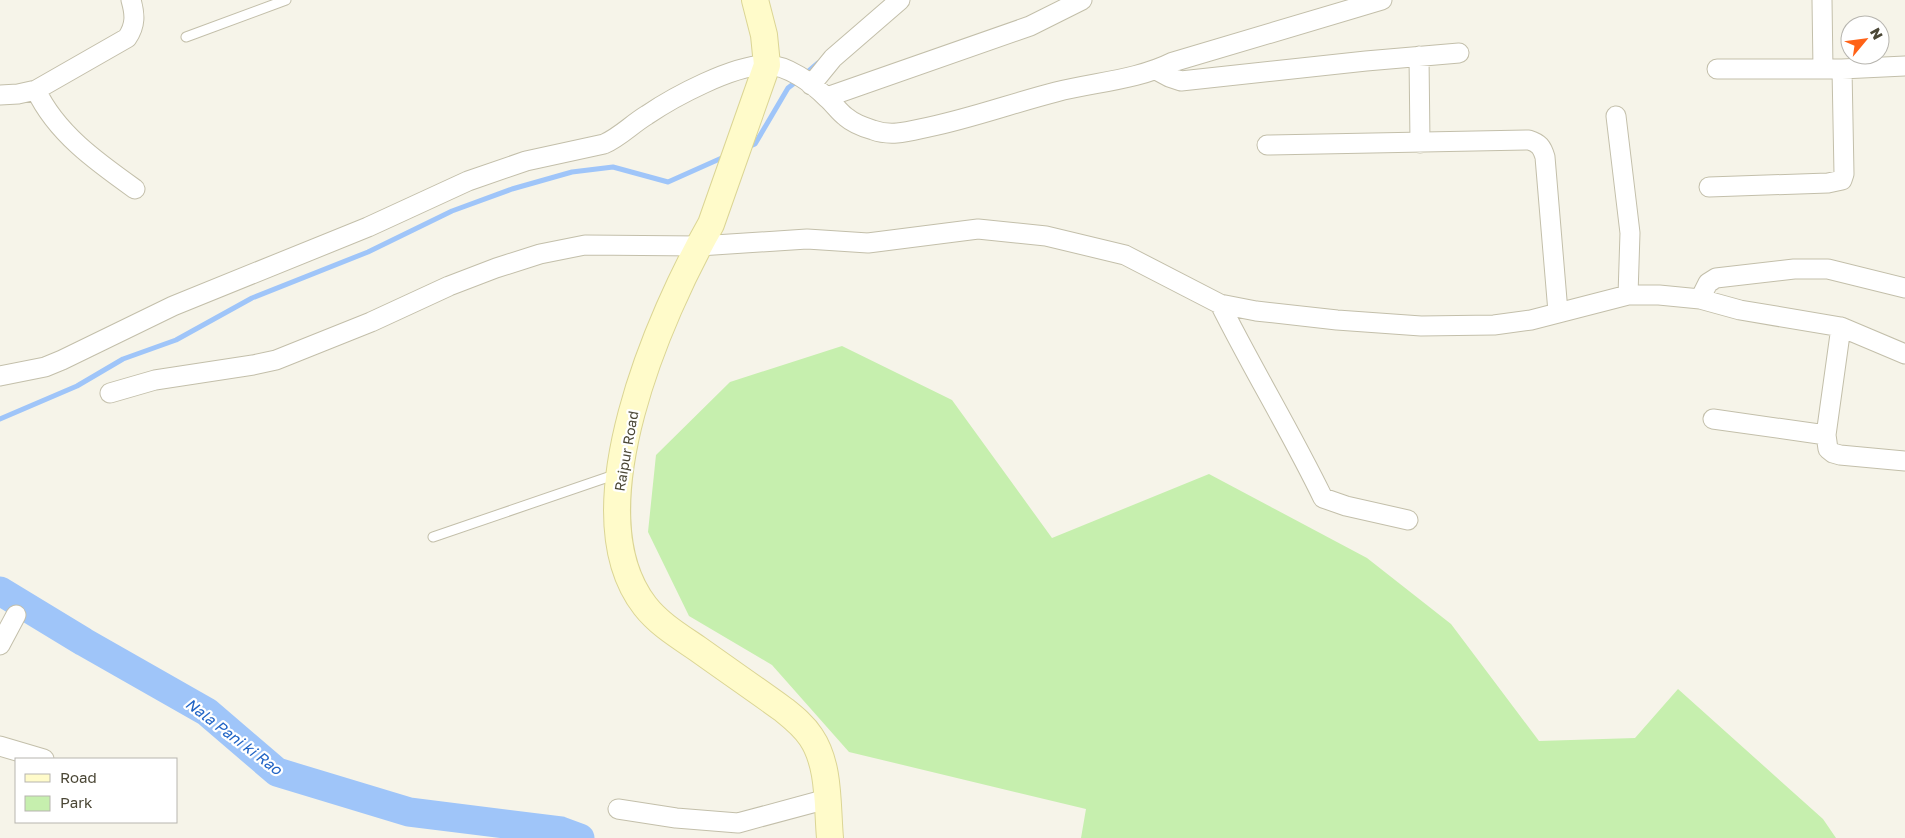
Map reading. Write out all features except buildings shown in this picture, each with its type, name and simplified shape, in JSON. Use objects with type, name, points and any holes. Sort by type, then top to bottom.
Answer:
[{"type":"main road","name":"Raipur Road","points":[[754,0],[764,35],[767,64],[705,235],[654,342],[629,424],[619,473],[617,518],[623,558],[630,582],[645,606],[665,627],[784,710],[801,724],[811,736],[819,751],[825,776],[830,838]]},
{"type":"street","points":[[0,95],[36,90],[127,38],[132,31],[135,17],[131,0]]},
{"type":"street","points":[[803,80],[833,58],[900,0]]},
{"type":"street","points":[[827,97],[1030,26],[1082,0]]},
{"type":"street","points":[[0,376],[45,367],[62,360],[173,306],[368,228],[468,180],[526,161],[604,144],[613,140],[645,116],[674,98],[736,71],[767,64],[782,68],[827,97],[844,116],[853,122],[874,131],[897,134],[955,122],[1056,92],[1156,70],[1173,62],[1352,4],[1382,0]]},
{"type":"street","points":[[1709,186],[1828,183],[1842,180],[1844,174],[1833,69],[1822,0]]},
{"type":"street","points":[[1156,70],[1181,81],[1459,53]]},
{"type":"street","points":[[1419,56],[1420,143]]},
{"type":"street","points":[[1718,69],[1833,69],[1905,66]]},
{"type":"street","points":[[36,90],[49,114],[57,123],[103,166],[135,189]]},
{"type":"street","points":[[1616,116],[1630,233],[1628,295]]},
{"type":"street","points":[[1267,145],[1529,140],[1538,144],[1545,157],[1558,312]]},
{"type":"street","points":[[110,393],[155,380],[253,366],[276,360],[371,322],[449,286],[496,268],[540,254],[585,245],[623,244],[705,235],[868,243],[978,229],[1046,236],[1125,255],[1220,304],[1256,311],[1337,320],[1421,326],[1494,325],[1531,320],[1628,295],[1660,295],[1700,300],[1740,310],[1841,327],[1905,354]]},
{"type":"street","points":[[1700,300],[1708,283],[1716,278],[1794,269],[1828,268],[1905,288]]},
{"type":"street","points":[[1220,304],[1243,350],[1300,451],[1323,498],[1346,506],[1408,520]]},
{"type":"street","points":[[1841,327],[1826,435],[1828,450],[1833,453],[1905,461]]},
{"type":"street","points":[[1713,419],[1826,435]]},
{"type":"street","points":[[0,646],[16,615]]},
{"type":"street","points":[[0,746],[41,758]]},
{"type":"street","points":[[618,809],[676,818],[728,830],[745,822],[827,799]]},
{"type":"lane","points":[[186,37],[286,0]]},
{"type":"lane","points":[[433,537],[619,473]]},
{"type":"green space","points":[[842,346],[952,400],[1052,538],[1209,474],[1367,558],[1451,624],[1539,741],[1635,738],[1678,689],[1823,819],[1836,838],[1081,838],[1086,809],[849,752],[772,665],[689,616],[648,532],[656,455],[730,382]]},
{"type":"waterway","points":[[804,75],[818,63]]},
{"type":"waterway","points":[[748,147],[755,144],[788,88],[797,81]]},
{"type":"waterway","points":[[0,419],[77,386],[123,359],[176,340],[252,298],[368,252],[452,211],[512,189],[572,172],[613,167],[668,182],[724,157]]},
{"type":"waterway","name":"Nala Pani ki Rao","points":[[0,591],[84,642],[207,712],[277,772],[409,812],[561,831],[580,838]]}]
